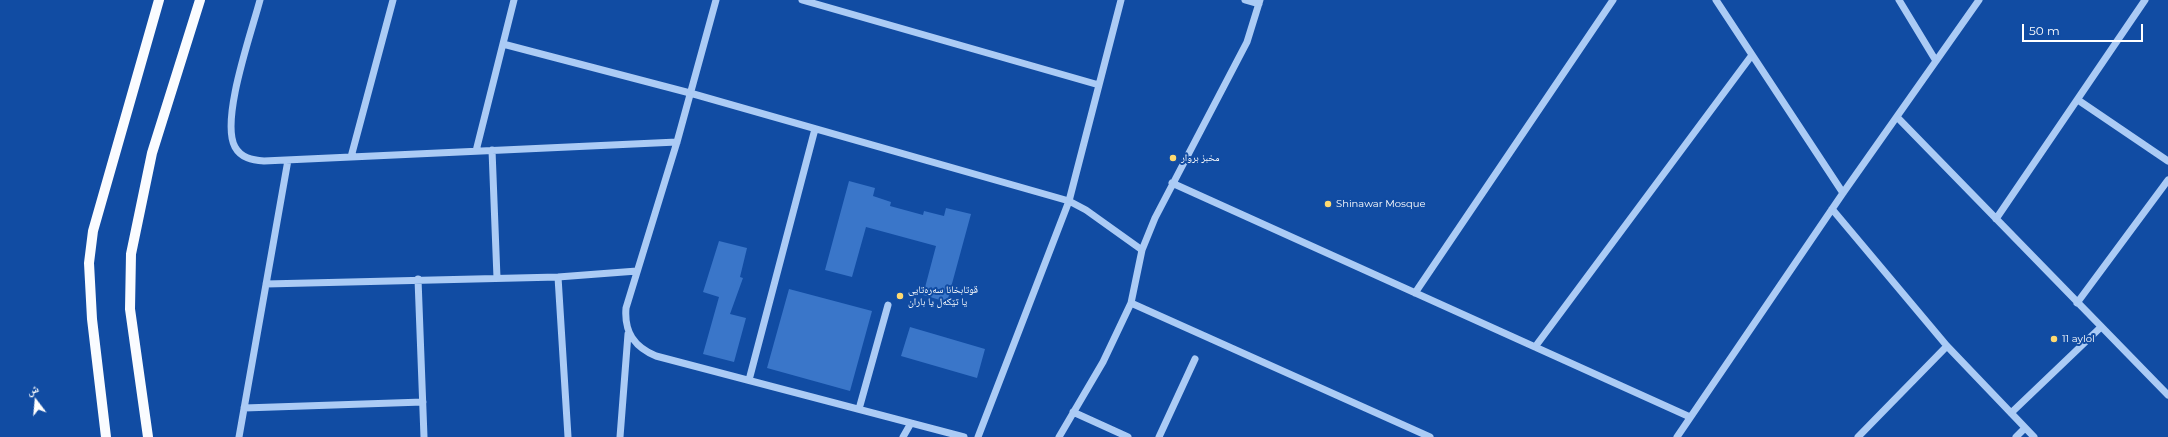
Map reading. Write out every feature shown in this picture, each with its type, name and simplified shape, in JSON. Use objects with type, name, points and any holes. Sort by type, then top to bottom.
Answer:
[{"type":"main road","points":[[106,437],[92,319],[89,263],[93,230],[160,0]]},
{"type":"main road","points":[[148,437],[130,309],[131,254],[152,153],[200,0]]},
{"type":"street","points":[[260,0],[232,110],[230,128],[235,147],[242,155],[251,160],[288,160],[677,142]]},
{"type":"street","points":[[351,157],[393,0]]},
{"type":"street","points":[[476,151],[514,0]]},
{"type":"street","points":[[620,437],[628,334],[625,320],[626,308],[677,142],[716,0]]},
{"type":"street","points":[[802,0],[1099,85]]},
{"type":"street","points":[[978,437],[1069,201],[1122,0]]},
{"type":"street","points":[[1059,437],[1072,412],[1103,362],[1131,303],[1142,250],[1172,183],[1247,42],[1259,2],[1245,0]]},
{"type":"street","points":[[1415,293],[1613,0]]},
{"type":"street","points":[[1716,0],[1843,193]]},
{"type":"street","points":[[1899,0],[1936,61]]},
{"type":"street","points":[[1681,436],[1690,417],[1832,209],[1979,0]]},
{"type":"street","points":[[1996,219],[2145,0]]},
{"type":"street","points":[[503,44],[690,93],[1069,201],[1086,210],[1142,250]]},
{"type":"street","points":[[1535,347],[1752,55]]},
{"type":"street","points":[[2078,100],[2168,161]]},
{"type":"street","points":[[1897,117],[2077,303],[2167,392]]},
{"type":"street","points":[[749,380],[815,129]]},
{"type":"street","points":[[492,150],[497,278]]},
{"type":"street","points":[[239,437],[288,160]]},
{"type":"street","points":[[2077,303],[2168,180]]},
{"type":"street","points":[[1172,183],[1690,417]]},
{"type":"street","points":[[1832,209],[1947,346],[2034,437]]},
{"type":"street","points":[[266,284],[418,279],[558,277],[637,271]]},
{"type":"street","points":[[558,277],[568,437]]},
{"type":"street","points":[[418,279],[424,437]]},
{"type":"street","points":[[1131,303],[1430,437]]},
{"type":"street","points":[[859,409],[888,305]]},
{"type":"street","points":[[2011,413],[2101,327]]},
{"type":"street","points":[[628,334],[641,348],[656,356],[964,437]]},
{"type":"street","points":[[1858,437],[1947,346]]},
{"type":"street","points":[[1159,437],[1195,359]]},
{"type":"street","points":[[244,408],[423,402]]},
{"type":"street","points":[[1072,412],[1128,437]]},
{"type":"street","points":[[903,437],[911,423]]},
{"type":"street","points":[[2016,437],[2025,428]]},
{"type":"building","points":[[849,181],[875,188],[873,196],[891,202],[890,206],[923,215],[924,211],[944,216],[946,208],[971,214],[947,302],[923,295],[936,246],[866,227],[852,277],[825,270]]},
{"type":"building","points":[[719,241],[747,248],[740,277],[743,278],[730,314],[746,318],[734,362],[703,354],[719,297],[703,292]]},
{"type":"building","points":[[789,289],[872,311],[850,391],[767,368]]},
{"type":"building","points":[[910,327],[985,349],[977,378],[901,356]]},
{"type":"place","name":"مخبز بروار","points":[[1173,158]]},
{"type":"place","name":"Shinawar Mosque","points":[[1328,204]]},
{"type":"place","name":"قوتابخانا سەرەتایی یا تێکەل یا باران","points":[[900,296]]},
{"type":"place","name":"11 aylol","points":[[2054,339]]}]
